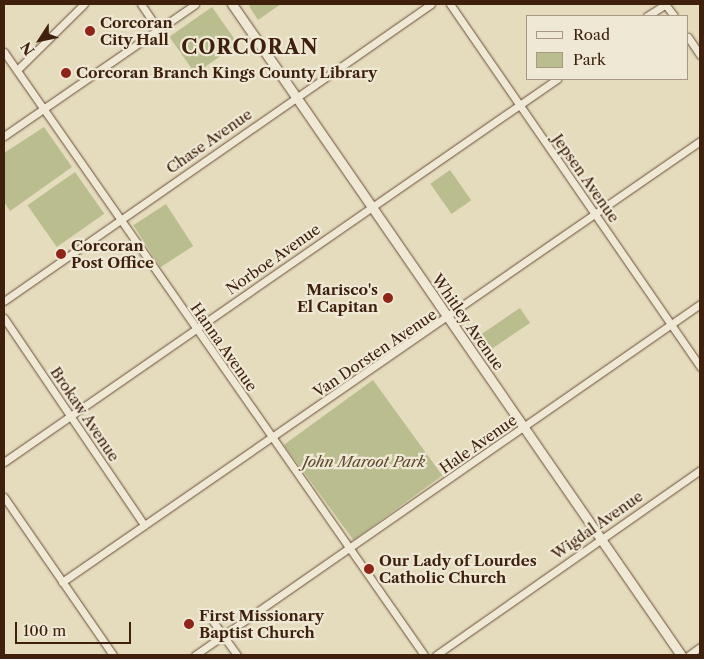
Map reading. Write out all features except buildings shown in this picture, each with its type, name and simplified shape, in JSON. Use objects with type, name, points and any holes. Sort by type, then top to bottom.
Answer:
[{"type":"street","points":[[17,70],[84,4]]},
{"type":"street","points":[[141,4],[158,29]]},
{"type":"street","points":[[4,136],[194,4]]},
{"type":"street","name":"Whitley Avenue","points":[[232,4],[681,655]]},
{"type":"street","name":"Chase Avenue","points":[[4,301],[430,4]]},
{"type":"street","name":"Jepsen Avenue","points":[[450,4],[700,367]]},
{"type":"street","points":[[648,15],[665,4],[673,15]]},
{"type":"street","points":[[689,38],[700,55]]},
{"type":"street","name":"Hanna Avenue","points":[[4,52],[348,553],[424,655]]},
{"type":"street","name":"Norboe Avenue","points":[[4,462],[555,80]]},
{"type":"street","name":"Van Dorsten Avenue","points":[[62,582],[270,438],[449,319],[700,141]]},
{"type":"street","name":"Hale Avenue","points":[[195,655],[348,553],[700,304]]},
{"type":"street","name":"Brokaw Avenue","points":[[4,318],[144,525]]},
{"type":"street","name":"Wigdal Avenue","points":[[436,655],[700,470]]},
{"type":"street","points":[[4,497],[113,655]]},
{"type":"street","points":[[207,613],[236,655]]},
{"type":"street","points":[[689,655],[700,647]]},
{"type":"green space","points":[[252,4],[281,4],[258,20],[249,6]]},
{"type":"green space","points":[[212,7],[238,44],[195,74],[169,37]]},
{"type":"green space","points":[[44,127],[72,167],[10,211],[4,202],[4,153]]},
{"type":"green space","points":[[450,170],[471,200],[452,214],[430,184]]},
{"type":"green space","points":[[75,172],[104,214],[57,247],[27,205]]},
{"type":"green space","points":[[166,204],[193,246],[161,267],[133,225]]},
{"type":"green space","points":[[520,308],[530,323],[489,351],[479,336]]},
{"type":"green space","name":"John Maroot Park","points":[[373,380],[442,475],[353,540],[284,445]]},
{"type":"place","name":"Corcoran City Hall","points":[[90,31]]},
{"type":"place","name":"Corcoran Branch Kings County Library","points":[[66,73]]},
{"type":"place","name":"Corcoran Post Office","points":[[61,254]]},
{"type":"place","name":"Marisco's El Capitan","points":[[388,298]]},
{"type":"place","name":"Our Lady of Lourdes Catholic Church","points":[[369,569]]},
{"type":"place","name":"First Missionary Baptist Church","points":[[189,624]]},
{"type":"district","name":"CORCORAN","points":[[250,47]]}]
